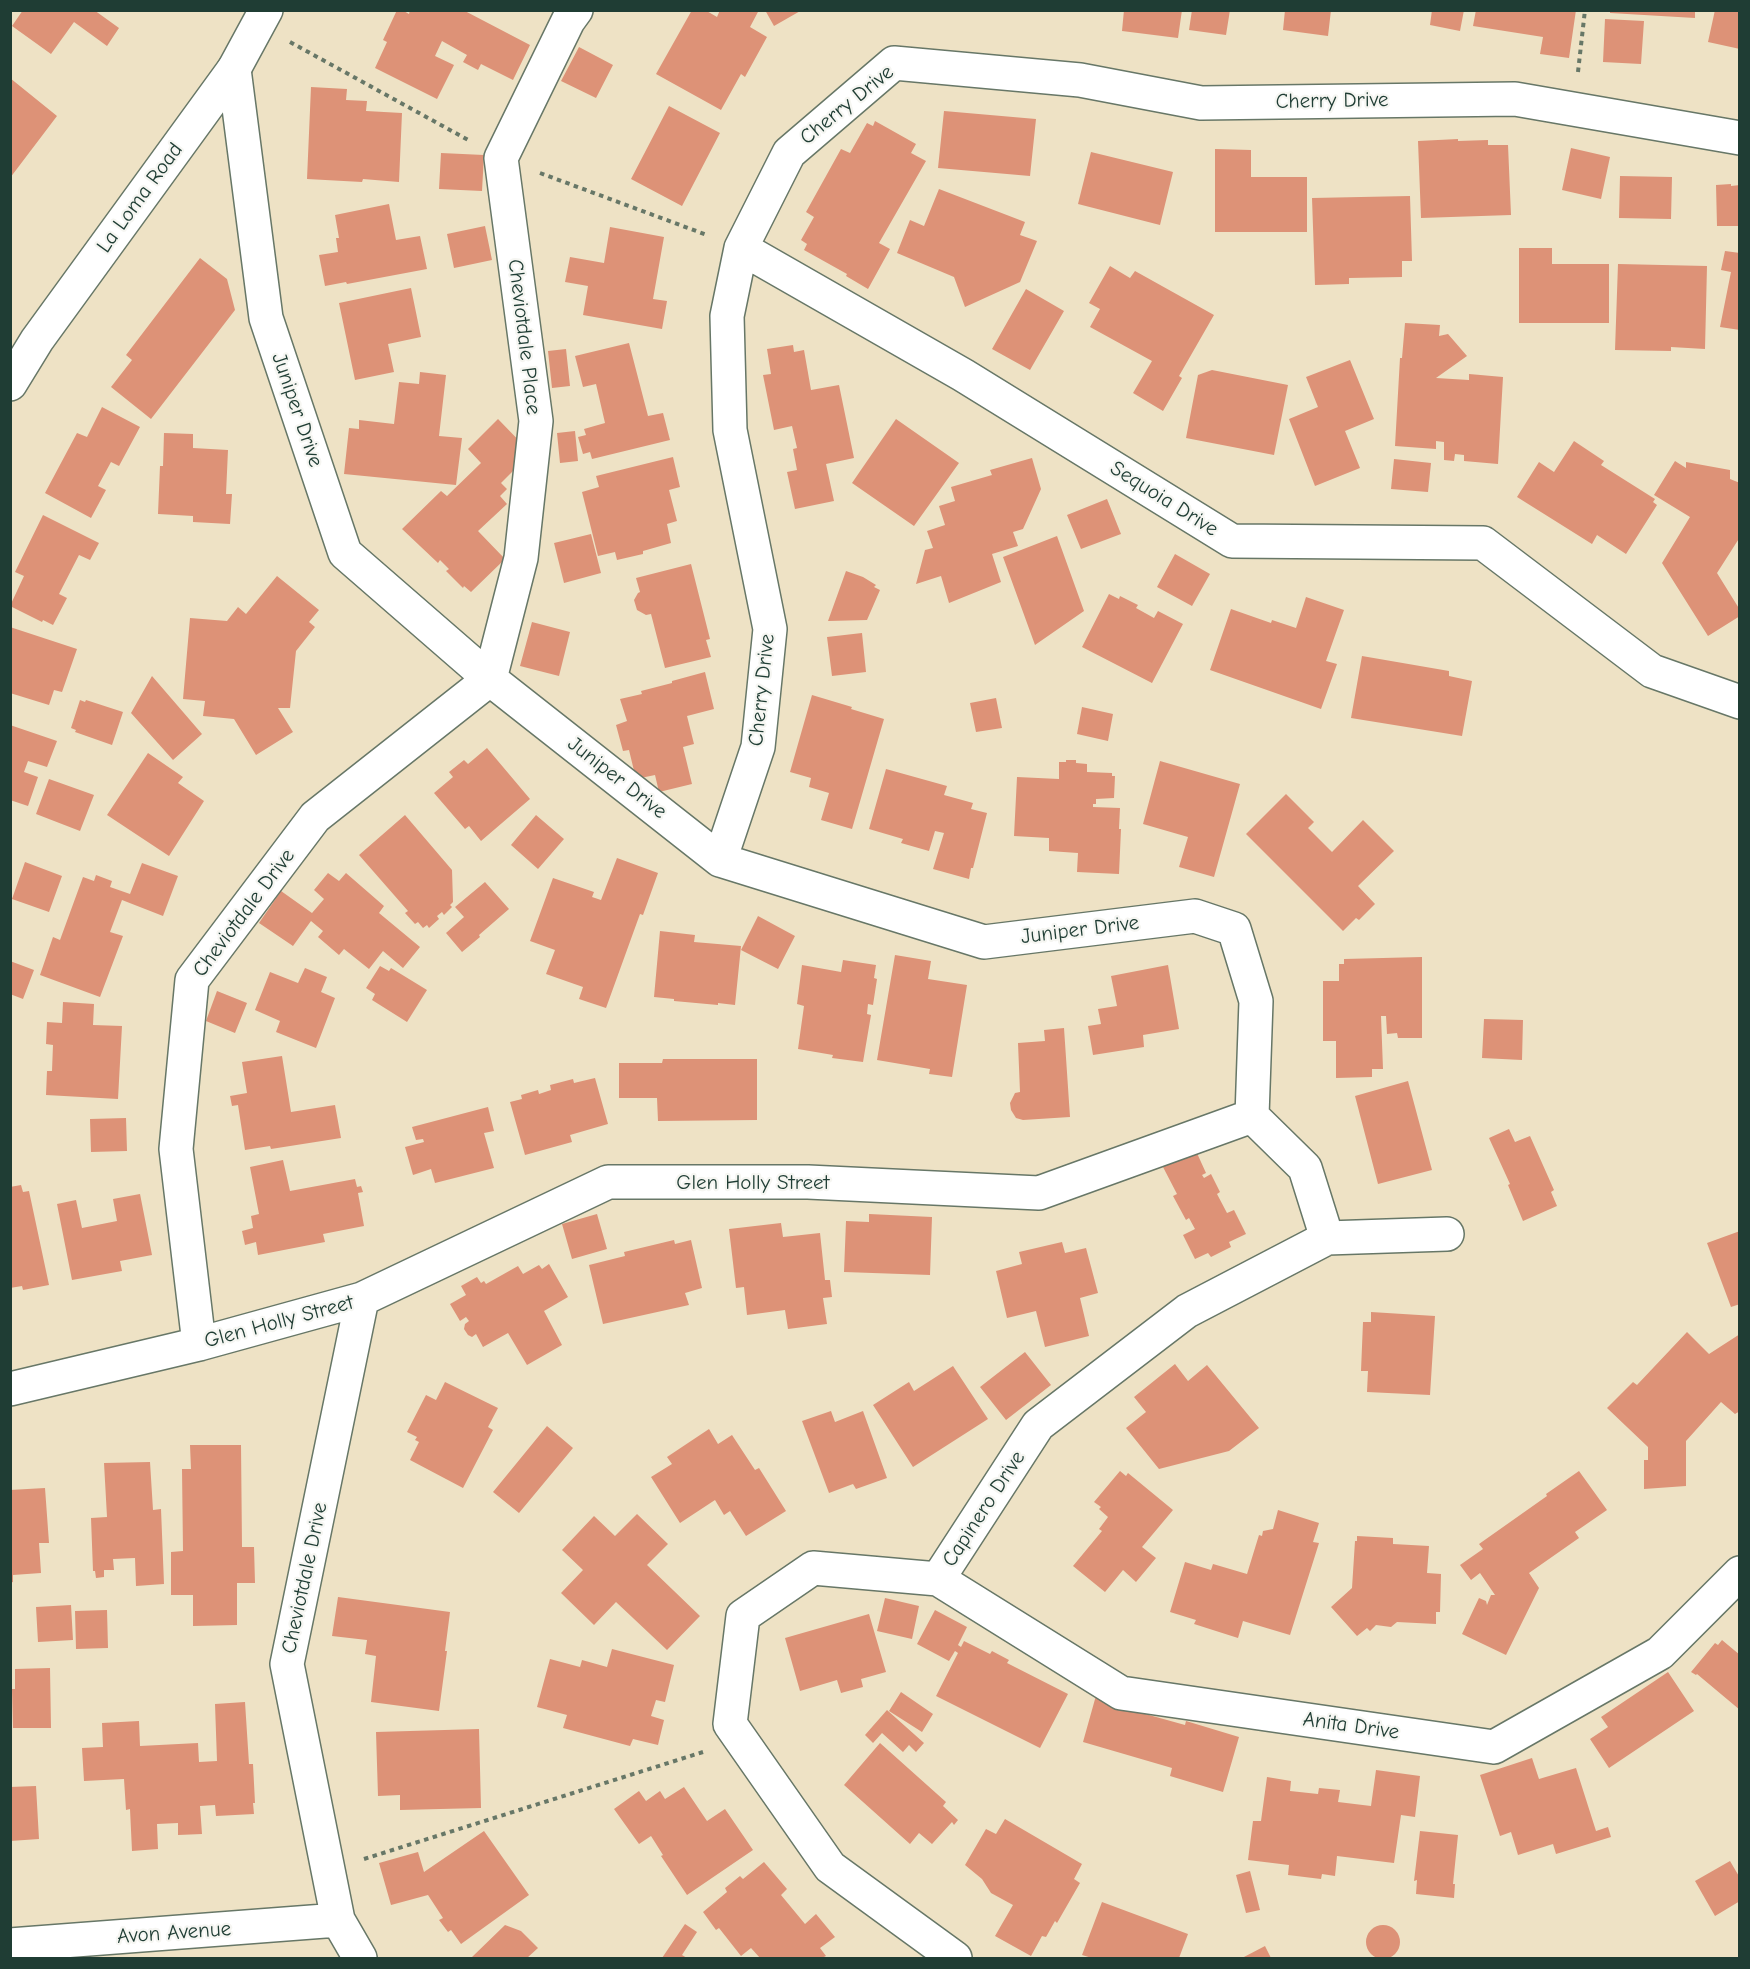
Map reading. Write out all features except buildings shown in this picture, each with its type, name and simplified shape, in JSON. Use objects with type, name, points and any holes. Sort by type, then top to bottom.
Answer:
[{"type":"street","name":"La Loma Road","points":[[10,384],[37,340],[234,69],[266,10]]},
{"type":"street","name":"Cheviotdale Place","points":[[490,678],[521,558],[536,421],[501,158],[568,21],[576,10]]},
{"type":"street","name":"Cherry Drive","points":[[720,860],[758,747],[770,629],[730,430],[727,316],[741,248],[789,153],[894,63],[1080,80],[1201,103],[1515,99],[1740,138]]},
{"type":"street","name":"Juniper Drive","points":[[234,69],[266,318],[345,552],[490,678],[720,860],[984,942],[1195,916],[1234,928],[1256,1001],[1252,1116]]},
{"type":"street","name":"Sequoia Drive","points":[[741,248],[963,375],[1232,541],[1483,543],[1652,671],[1740,702]]},
{"type":"street","name":"Cheviotdale Drive","points":[[199,1344],[176,1149],[192,980],[315,817],[490,678]]},
{"type":"street","name":"Glen Holly Street","points":[[10,1389],[199,1344],[362,1299],[608,1182],[808,1182],[1039,1193],[1252,1116]]},
{"type":"street","points":[[1252,1116],[1305,1168],[1327,1238],[1448,1234]]},
{"type":"street","name":"Capinero Drive","points":[[955,1959],[830,1867],[730,1724],[743,1616],[813,1568],[938,1579],[1038,1425],[1187,1311],[1327,1238]]},
{"type":"street","name":"Cheviotdale Drive","points":[[360,1959],[338,1920],[287,1665],[362,1299]]},
{"type":"street","name":"Anita Drive","points":[[938,1579],[1121,1693],[1494,1747],[1660,1653],[1740,1573]]},
{"type":"street","name":"Avon Avenue","points":[[10,1946],[338,1920]]},
{"type":"path","points":[[1574,109],[1585,10]]},
{"type":"path","points":[[328,1871],[741,1740]]}]
